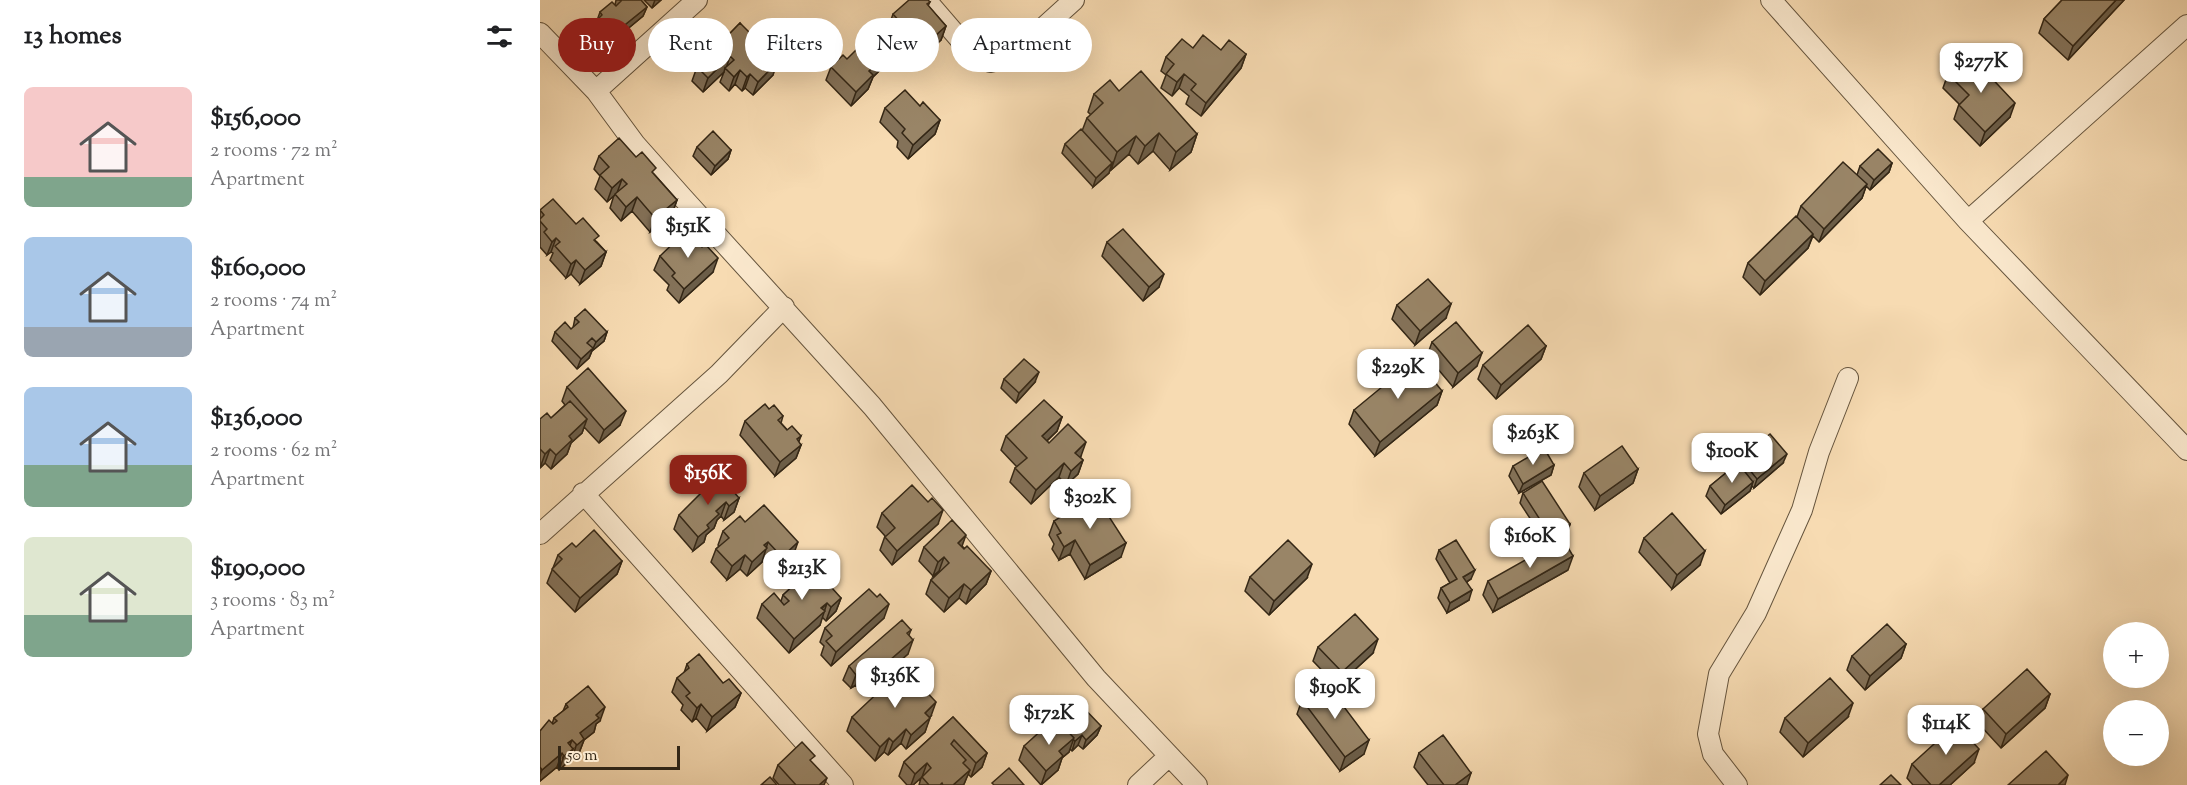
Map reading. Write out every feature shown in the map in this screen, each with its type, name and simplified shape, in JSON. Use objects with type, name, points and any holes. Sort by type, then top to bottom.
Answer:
[{"type":"street","points":[[596,92],[697,0]]},
{"type":"street","points":[[926,0],[969,50],[990,62],[1011,57],[1074,0]]},
{"type":"street","points":[[1771,0],[1968,221],[2187,450]]},
{"type":"street","points":[[1968,221],[2187,25]]},
{"type":"street","points":[[540,33],[596,92],[642,152],[872,406],[1096,678],[1197,785]]},
{"type":"street","points":[[540,534],[583,493],[719,374],[784,307]]},
{"type":"street","points":[[1737,785],[1713,754],[1708,734],[1719,674],[1756,613],[1802,510],[1819,452],[1848,378]]},
{"type":"street","points":[[583,493],[843,785]]},
{"type":"street","points":[[1138,785],[1169,756]]},
{"type":"building","points":[[641,0],[647,7],[633,18],[599,18],[602,15],[600,12],[612,2],[616,6],[621,1]]},
{"type":"building","points":[[909,0],[928,0],[930,2],[927,4],[946,26],[939,32],[939,18],[897,18],[893,14]]},
{"type":"building","points":[[2062,0],[2116,0],[2073,46],[2044,19]]},
{"type":"building","points":[[740,23],[745,28],[745,72],[768,72],[758,82],[750,74],[747,77],[740,70],[734,77],[729,72],[733,72],[733,30]]},
{"type":"building","points":[[1203,35],[1221,50],[1229,40],[1246,54],[1206,103],[1191,90],[1196,84],[1184,74],[1177,82],[1166,74],[1174,64],[1166,57],[1182,39],[1193,48]]},
{"type":"building","points":[[855,51],[855,72],[870,72],[873,75],[856,92],[836,72],[843,72],[843,55],[847,59]]},
{"type":"building","points":[[1969,54],[2015,103],[1985,132],[1959,105],[1969,95],[1948,74]]},
{"type":"building","points":[[1141,71],[1197,134],[1176,152],[1159,133],[1145,146],[1136,136],[1117,152],[1087,118],[1103,103],[1094,94],[1110,80],[1119,91]]},
{"type":"building","points":[[702,72],[714,72],[708,78]]},
{"type":"building","points":[[905,90],[920,106],[923,102],[940,120],[913,145],[902,133],[905,129],[885,108]]},
{"type":"building","points":[[1081,129],[1112,163],[1096,178],[1065,144]]},
{"type":"building","points":[[713,131],[731,150],[715,166],[697,147]]},
{"type":"building","points":[[619,138],[636,157],[642,152],[656,168],[652,172],[677,200],[655,218],[637,197],[626,207],[615,194],[627,184],[622,179],[612,188],[600,175],[609,167],[599,156]]},
{"type":"building","points":[[1878,149],[1892,163],[1874,180],[1860,166]]},
{"type":"building","points":[[1843,162],[1867,184],[1824,229],[1801,206]]},
{"type":"building","points":[[553,199],[576,224],[583,218],[599,236],[594,240],[606,252],[585,270],[576,260],[571,264],[555,246],[560,242],[556,238],[552,242],[544,232],[547,229],[540,221],[544,215],[540,210]]},
{"type":"building","points":[[1796,216],[1813,234],[1765,281],[1748,263]]},
{"type":"building","points":[[1123,229],[1164,274],[1149,287],[1107,242]]},
{"type":"building","points":[[686,231],[702,247],[705,244],[718,258],[684,289],[672,276],[675,273],[660,256]]},
{"type":"building","points":[[1428,279],[1451,304],[1420,331],[1397,305]]},
{"type":"building","points":[[585,309],[607,332],[596,342],[592,338],[587,343],[593,348],[581,359],[555,332],[565,322],[571,329],[579,322],[575,318]]},
{"type":"building","points":[[1456,322],[1482,353],[1458,373],[1432,342]]},
{"type":"building","points":[[1528,325],[1546,346],[1501,385],[1483,365]]},
{"type":"building","points":[[1024,359],[1039,372],[1019,393],[1004,379]]},
{"type":"building","points":[[1416,359],[1442,391],[1380,442],[1354,410]]},
{"type":"building","points":[[588,368],[626,411],[604,430],[567,387]]},
{"type":"building","points":[[1044,400],[1062,417],[1042,436],[1049,443],[1068,424],[1086,442],[1075,453],[1083,460],[1071,471],[1064,463],[1036,490],[1015,468],[1027,458],[1006,436]]},
{"type":"building","points":[[570,401],[587,419],[569,436],[572,440],[556,455],[550,449],[545,454],[540,449],[540,419],[547,413],[551,418]]},
{"type":"building","points":[[765,404],[769,409],[774,405],[783,416],[778,420],[787,430],[792,426],[801,436],[797,439],[801,445],[780,462],[745,421]]},
{"type":"building","points":[[1770,434],[1787,454],[1757,479],[1740,458]]},
{"type":"building","points":[[1622,446],[1638,469],[1600,496],[1584,473]]},
{"type":"building","points":[[1544,448],[1554,465],[1523,484],[1513,466]]},
{"type":"building","points":[[1738,463],[1753,482],[1725,505],[1710,486]]},
{"type":"building","points":[[719,475],[739,498],[729,506],[726,502],[716,511],[719,514],[707,525],[709,528],[698,537],[679,515]]},
{"type":"building","points":[[1542,481],[1570,524],[1551,537],[1523,493]]},
{"type":"building","points":[[912,485],[928,502],[932,498],[943,510],[897,551],[885,537],[895,528],[882,513]]},
{"type":"building","points":[[1095,495],[1126,543],[1090,565],[1075,540],[1064,547],[1057,535],[1061,533],[1054,521]]},
{"type":"building","points":[[764,505],[798,542],[782,557],[768,542],[764,545],[767,548],[752,562],[745,555],[732,566],[716,549],[729,538],[723,531],[740,516],[745,522]]},
{"type":"building","points":[[1672,513],[1705,551],[1677,575],[1644,538]]},
{"type":"building","points":[[952,520],[966,535],[958,543],[964,549],[967,546],[991,571],[971,590],[964,584],[949,598],[931,580],[949,563],[944,557],[938,562],[924,547]]},
{"type":"building","points":[[594,530],[622,561],[580,598],[552,569],[562,559],[558,555],[572,543],[576,547]]},
{"type":"building","points":[[1563,539],[1573,556],[1498,599],[1488,581]]},
{"type":"building","points":[[1288,540],[1312,564],[1274,601],[1250,577]]},
{"type":"building","points":[[1456,540],[1475,570],[1463,577],[1472,590],[1450,603],[1441,588],[1457,579],[1439,550]]},
{"type":"building","points":[[804,557],[841,598],[831,607],[827,603],[821,608],[825,611],[794,639],[762,604],[774,593],[784,605],[789,601],[783,595],[796,583],[800,587],[807,580],[794,566]]},
{"type":"building","points":[[869,589],[877,597],[880,594],[889,604],[836,652],[826,641],[832,636],[825,628]]},
{"type":"building","points":[[1355,614],[1378,639],[1342,672],[1318,647]]},
{"type":"building","points":[[902,620],[911,630],[907,633],[913,640],[868,679],[861,671],[856,675],[849,666]]},
{"type":"building","points":[[1887,624],[1906,644],[1870,676],[1852,656]]},
{"type":"building","points":[[699,654],[723,683],[729,679],[741,693],[712,717],[701,704],[697,708],[686,696],[690,693],[677,678],[689,668],[687,664]]},
{"type":"building","points":[[904,668],[936,702],[925,713],[930,718],[911,735],[906,729],[893,742],[889,738],[880,747],[852,717]]},
{"type":"building","points":[[2027,669],[2050,694],[2006,734],[1983,709]]},
{"type":"building","points":[[1830,678],[1853,703],[1808,743],[1785,718]]},
{"type":"building","points":[[1326,683],[1369,740],[1345,757],[1302,700]]},
{"type":"building","points":[[588,686],[605,707],[596,715],[599,718],[580,733],[584,739],[577,745],[572,740],[568,743],[573,749],[564,756],[562,753],[542,770],[540,767],[540,731],[549,720],[553,724],[557,721],[554,718],[568,707],[566,704]]},
{"type":"building","points":[[1077,701],[1101,726],[1086,740],[1082,735],[1075,741],[1056,721]]},
{"type":"building","points":[[953,717],[987,753],[976,763],[954,740],[951,744],[966,760],[963,763],[970,770],[953,785],[942,783],[929,785],[922,777],[931,768],[927,763],[915,774],[904,762]]},
{"type":"building","points":[[1059,722],[1074,738],[1059,751],[1063,756],[1046,771],[1024,746],[1044,728],[1047,733]]},
{"type":"building","points":[[1956,724],[1979,749],[1939,785],[1931,785],[1912,764]]},
{"type":"building","points":[[1443,735],[1471,773],[1455,785],[1444,785],[1419,753]]},
{"type":"building","points":[[802,742],[815,756],[810,760],[827,778],[819,785],[796,785],[778,765]]},
{"type":"building","points":[[2046,751],[2068,775],[2058,785],[2008,785]]},
{"type":"building","points":[[1009,768],[1024,785],[994,785],[992,783]]},
{"type":"building","points":[[1891,775],[1901,785],[1880,785]]},
{"type":"building","points":[[770,777],[777,785],[761,785]]}]
